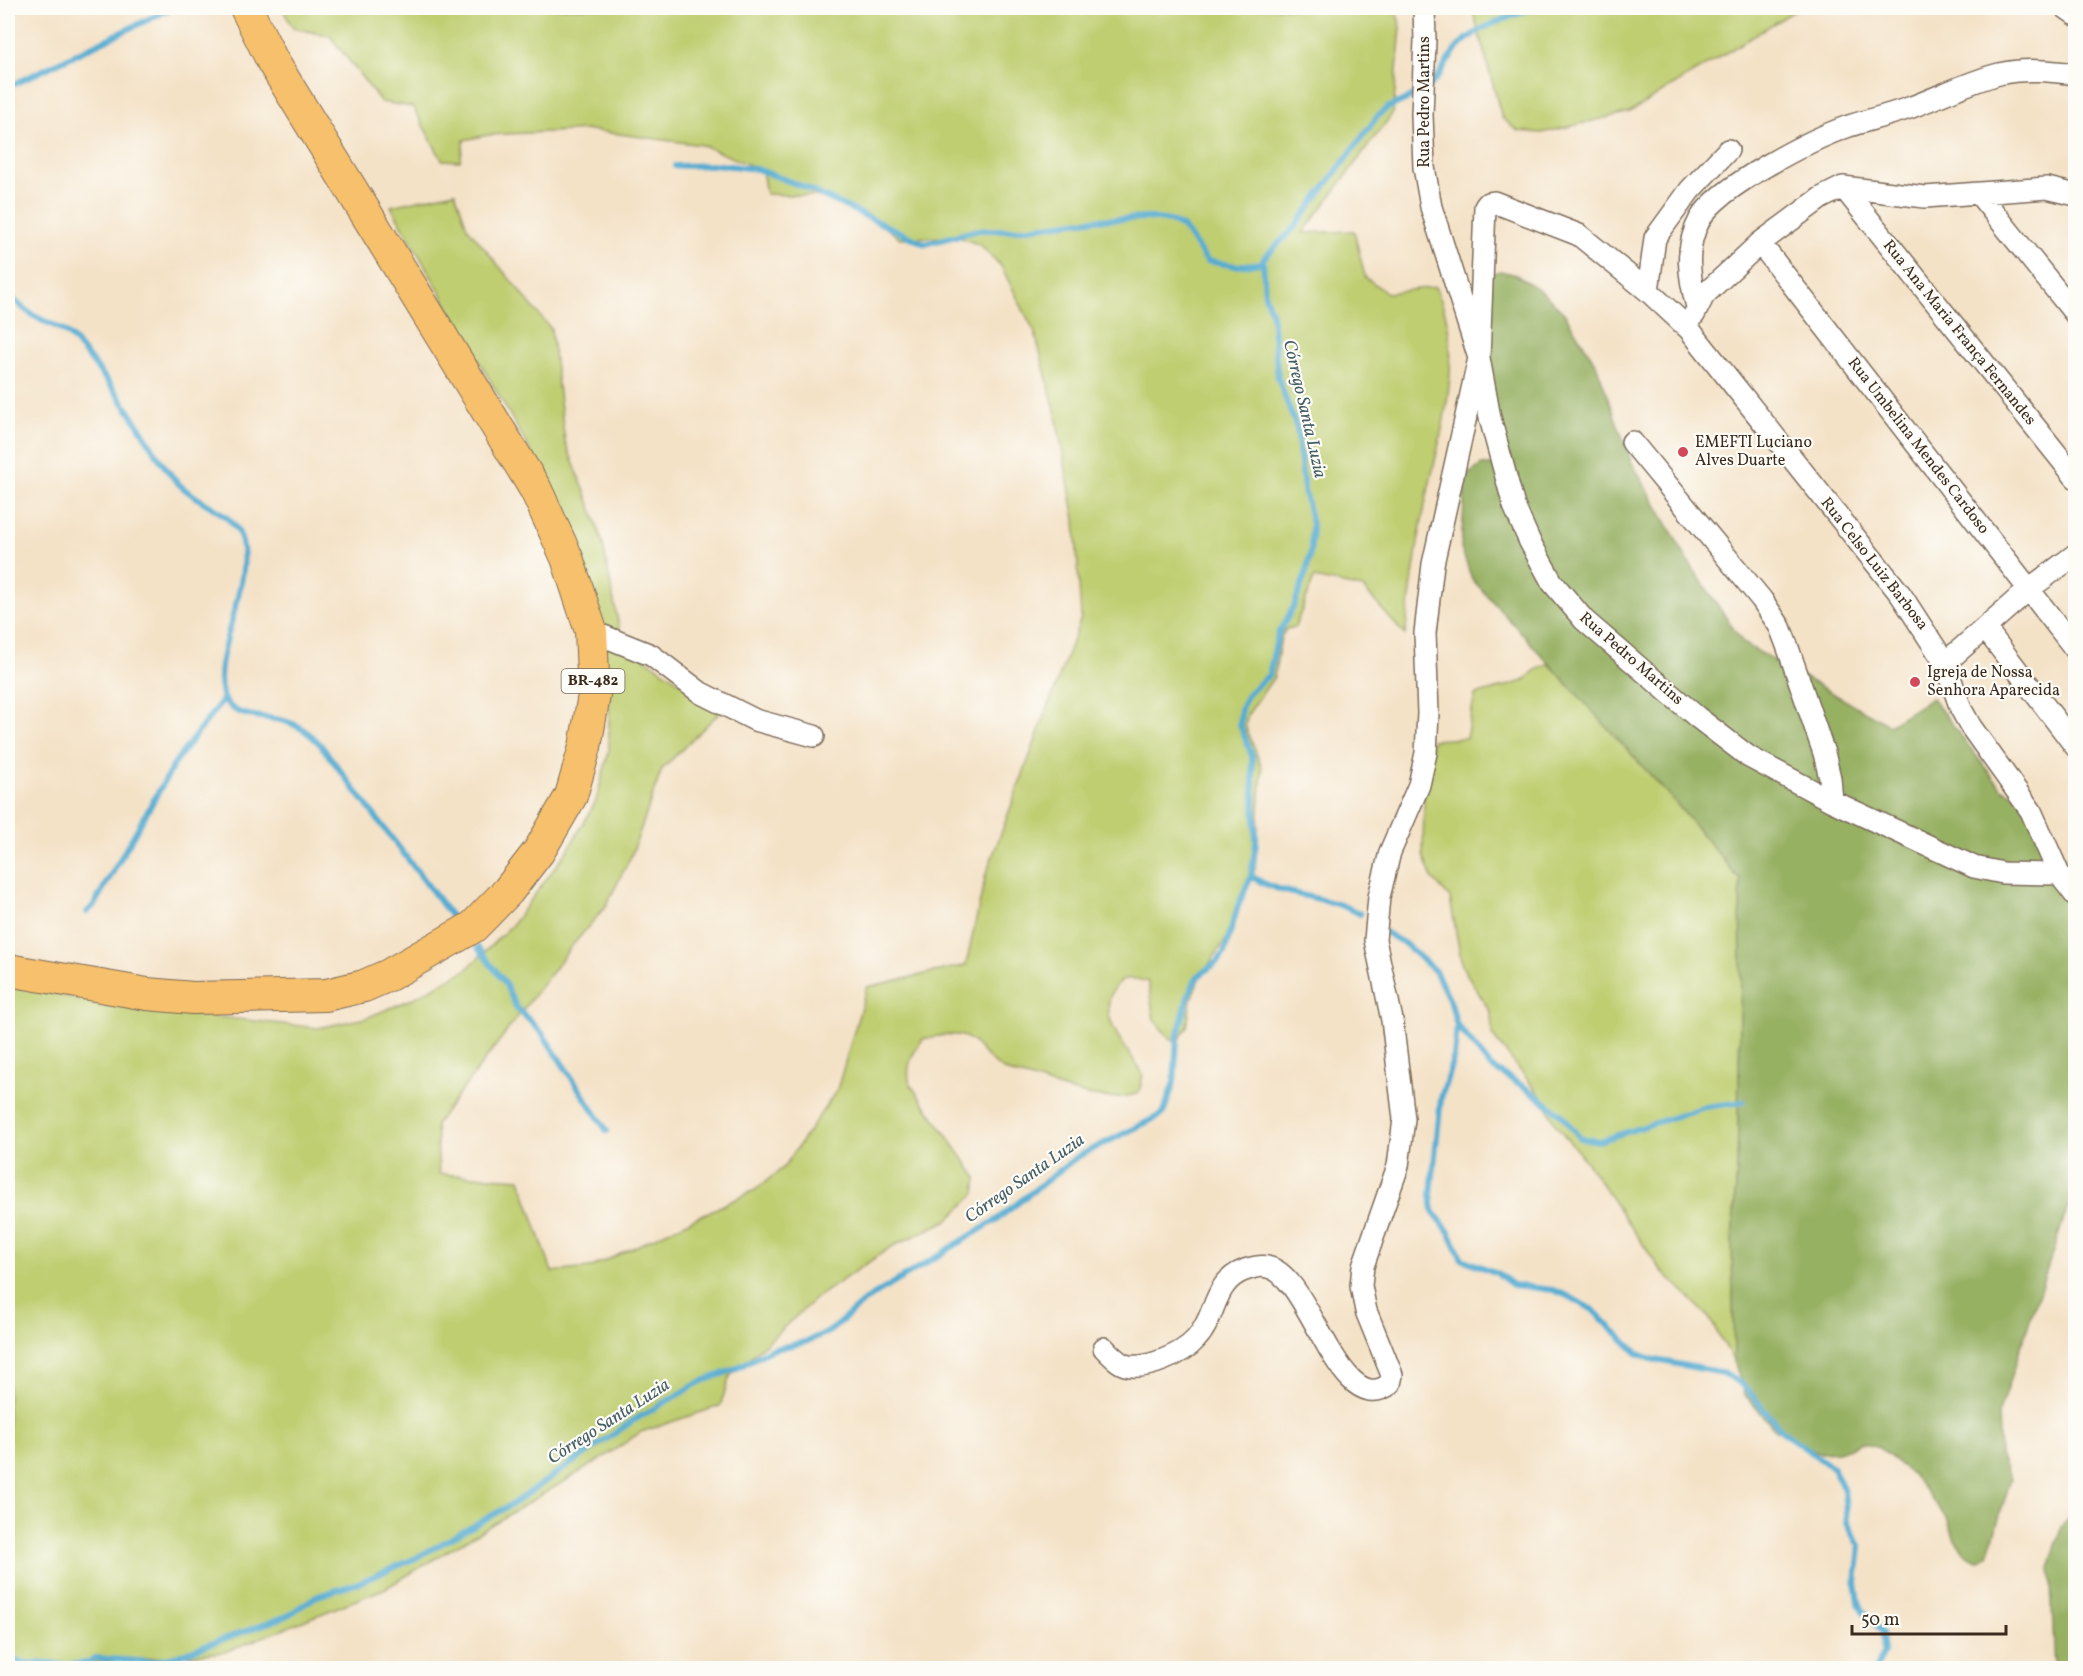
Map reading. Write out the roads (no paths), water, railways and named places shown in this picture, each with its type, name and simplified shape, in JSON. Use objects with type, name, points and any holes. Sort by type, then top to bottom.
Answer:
[{"type":"highway","name":"BR-482","points":[[8,970],[147,994],[193,998],[326,995],[364,986],[389,975],[464,933],[473,927],[508,891],[532,859],[571,796],[585,747],[594,695],[591,631],[567,558],[536,490],[273,62],[246,8]]},
{"type":"street","name":"Rua Pedro Martins","points":[[1424,8],[1422,107],[1424,167],[1431,207],[1479,358],[1490,418],[1514,506],[1552,582],[1584,620],[1706,724],[1749,757],[1832,801],[1974,867],[2003,873],[2059,874]]},
{"type":"street","points":[[2066,8],[2076,15]]},
{"type":"street","points":[[1697,307],[1690,280],[1688,259],[1694,234],[1701,218],[1716,200],[1737,184],[1801,148],[1846,127],[1906,109],[1999,74],[2036,70],[2076,74]]},
{"type":"street","points":[[1648,291],[1655,238],[1690,190],[1728,150]]},
{"type":"street","points":[[1689,329],[1704,295],[1719,279],[1760,243],[1821,198],[1843,187],[1925,197],[2048,188],[2076,195]]},
{"type":"street","name":"Rua Ana Maria França Fernandes","points":[[1843,187],[2076,478]]},
{"type":"street","points":[[1978,194],[2072,302]]},
{"type":"street","name":"Rua Celso Luiz Barbosa","points":[[1479,358],[1485,207],[1488,203],[1494,202],[1579,235],[1648,291],[1689,329],[1901,595],[1945,663],[1966,718],[2031,811],[2059,874],[2076,896]]},
{"type":"street","name":"Rua Umbelina Mendes Cardoso","points":[[1760,243],[2076,650]]},
{"type":"street","points":[[1104,1348],[1123,1365],[1137,1366],[1186,1348],[1198,1338],[1226,1282],[1240,1272],[1267,1266],[1283,1273],[1294,1286],[1341,1369],[1358,1383],[1373,1391],[1383,1389],[1390,1384],[1392,1375],[1366,1311],[1361,1286],[1364,1266],[1398,1166],[1404,1119],[1392,1020],[1374,940],[1379,897],[1390,852],[1419,785],[1426,753],[1428,713],[1424,643],[1433,564],[1479,358]]},
{"type":"street","points":[[1632,442],[1761,600],[1780,627],[1824,753],[1830,778],[1832,801]]},
{"type":"street","points":[[1945,663],[2029,589],[2076,554]]},
{"type":"street","points":[[1985,627],[2076,747]]},
{"type":"street","points":[[591,631],[651,655],[701,693],[755,720],[814,736]]},
{"type":"waterway","points":[[8,87],[172,8]]},
{"type":"waterway","name":"Córrego Santa Luzia","points":[[1429,87],[1454,52],[1470,36],[1532,8]]},
{"type":"waterway","name":"Córrego Santa Luzia","points":[[8,1659],[24,1663],[67,1665],[87,1663],[95,1658],[152,1662],[174,1657],[287,1616],[315,1597],[358,1583],[416,1558],[514,1503],[631,1422],[700,1382],[733,1370],[770,1350],[805,1342],[830,1331],[866,1300],[996,1220],[1077,1157],[1163,1114],[1174,1082],[1177,1038],[1189,993],[1197,977],[1218,961],[1224,953],[1238,906],[1251,876],[1256,842],[1252,756],[1240,725],[1241,709],[1248,694],[1269,675],[1278,634],[1294,606],[1306,573],[1311,549],[1312,524],[1304,490],[1297,429],[1278,378],[1272,314],[1265,296],[1263,259],[1295,227],[1377,117],[1387,108],[1418,94]]},
{"type":"waterway","points":[[675,166],[721,165],[757,169],[804,187],[925,244],[978,230],[1014,230],[1090,220],[1151,218],[1170,221],[1183,227],[1207,261],[1236,266],[1262,263]]},
{"type":"waterway","points":[[8,294],[32,315],[70,336],[121,399],[172,476],[192,495],[226,517],[238,531],[243,550],[243,573],[221,668],[221,687],[227,703],[247,715],[292,724],[316,740],[452,917]]},
{"type":"waterway","points":[[87,912],[94,905],[176,761],[224,698]]},
{"type":"waterway","points":[[1251,876],[1277,888],[1333,903],[1360,914]]},
{"type":"waterway","points":[[1383,931],[1405,944],[1435,971],[1451,1003],[1457,1026],[1454,1056],[1441,1098],[1431,1194],[1433,1211],[1449,1232],[1462,1259],[1497,1273],[1513,1285],[1553,1290],[1570,1297],[1593,1310],[1637,1353],[1651,1359],[1723,1373],[1743,1385],[1783,1432],[1833,1468],[1844,1490],[1847,1522],[1860,1546],[1856,1583],[1859,1602],[1863,1611],[1882,1632],[1884,1653],[1876,1668]]},
{"type":"waterway","points":[[478,948],[505,983],[516,1007],[542,1033],[607,1131]]},
{"type":"waterway","points":[[1458,1026],[1491,1067],[1526,1088],[1562,1115],[1580,1138],[1599,1141],[1705,1107],[1743,1102]]},
{"type":"place","name":"EMEFTI Luciano Alves Duarte","points":[[1683,452]]},
{"type":"place","name":"Igreja de Nossa Senhora Aparecida","points":[[1915,682]]}]
